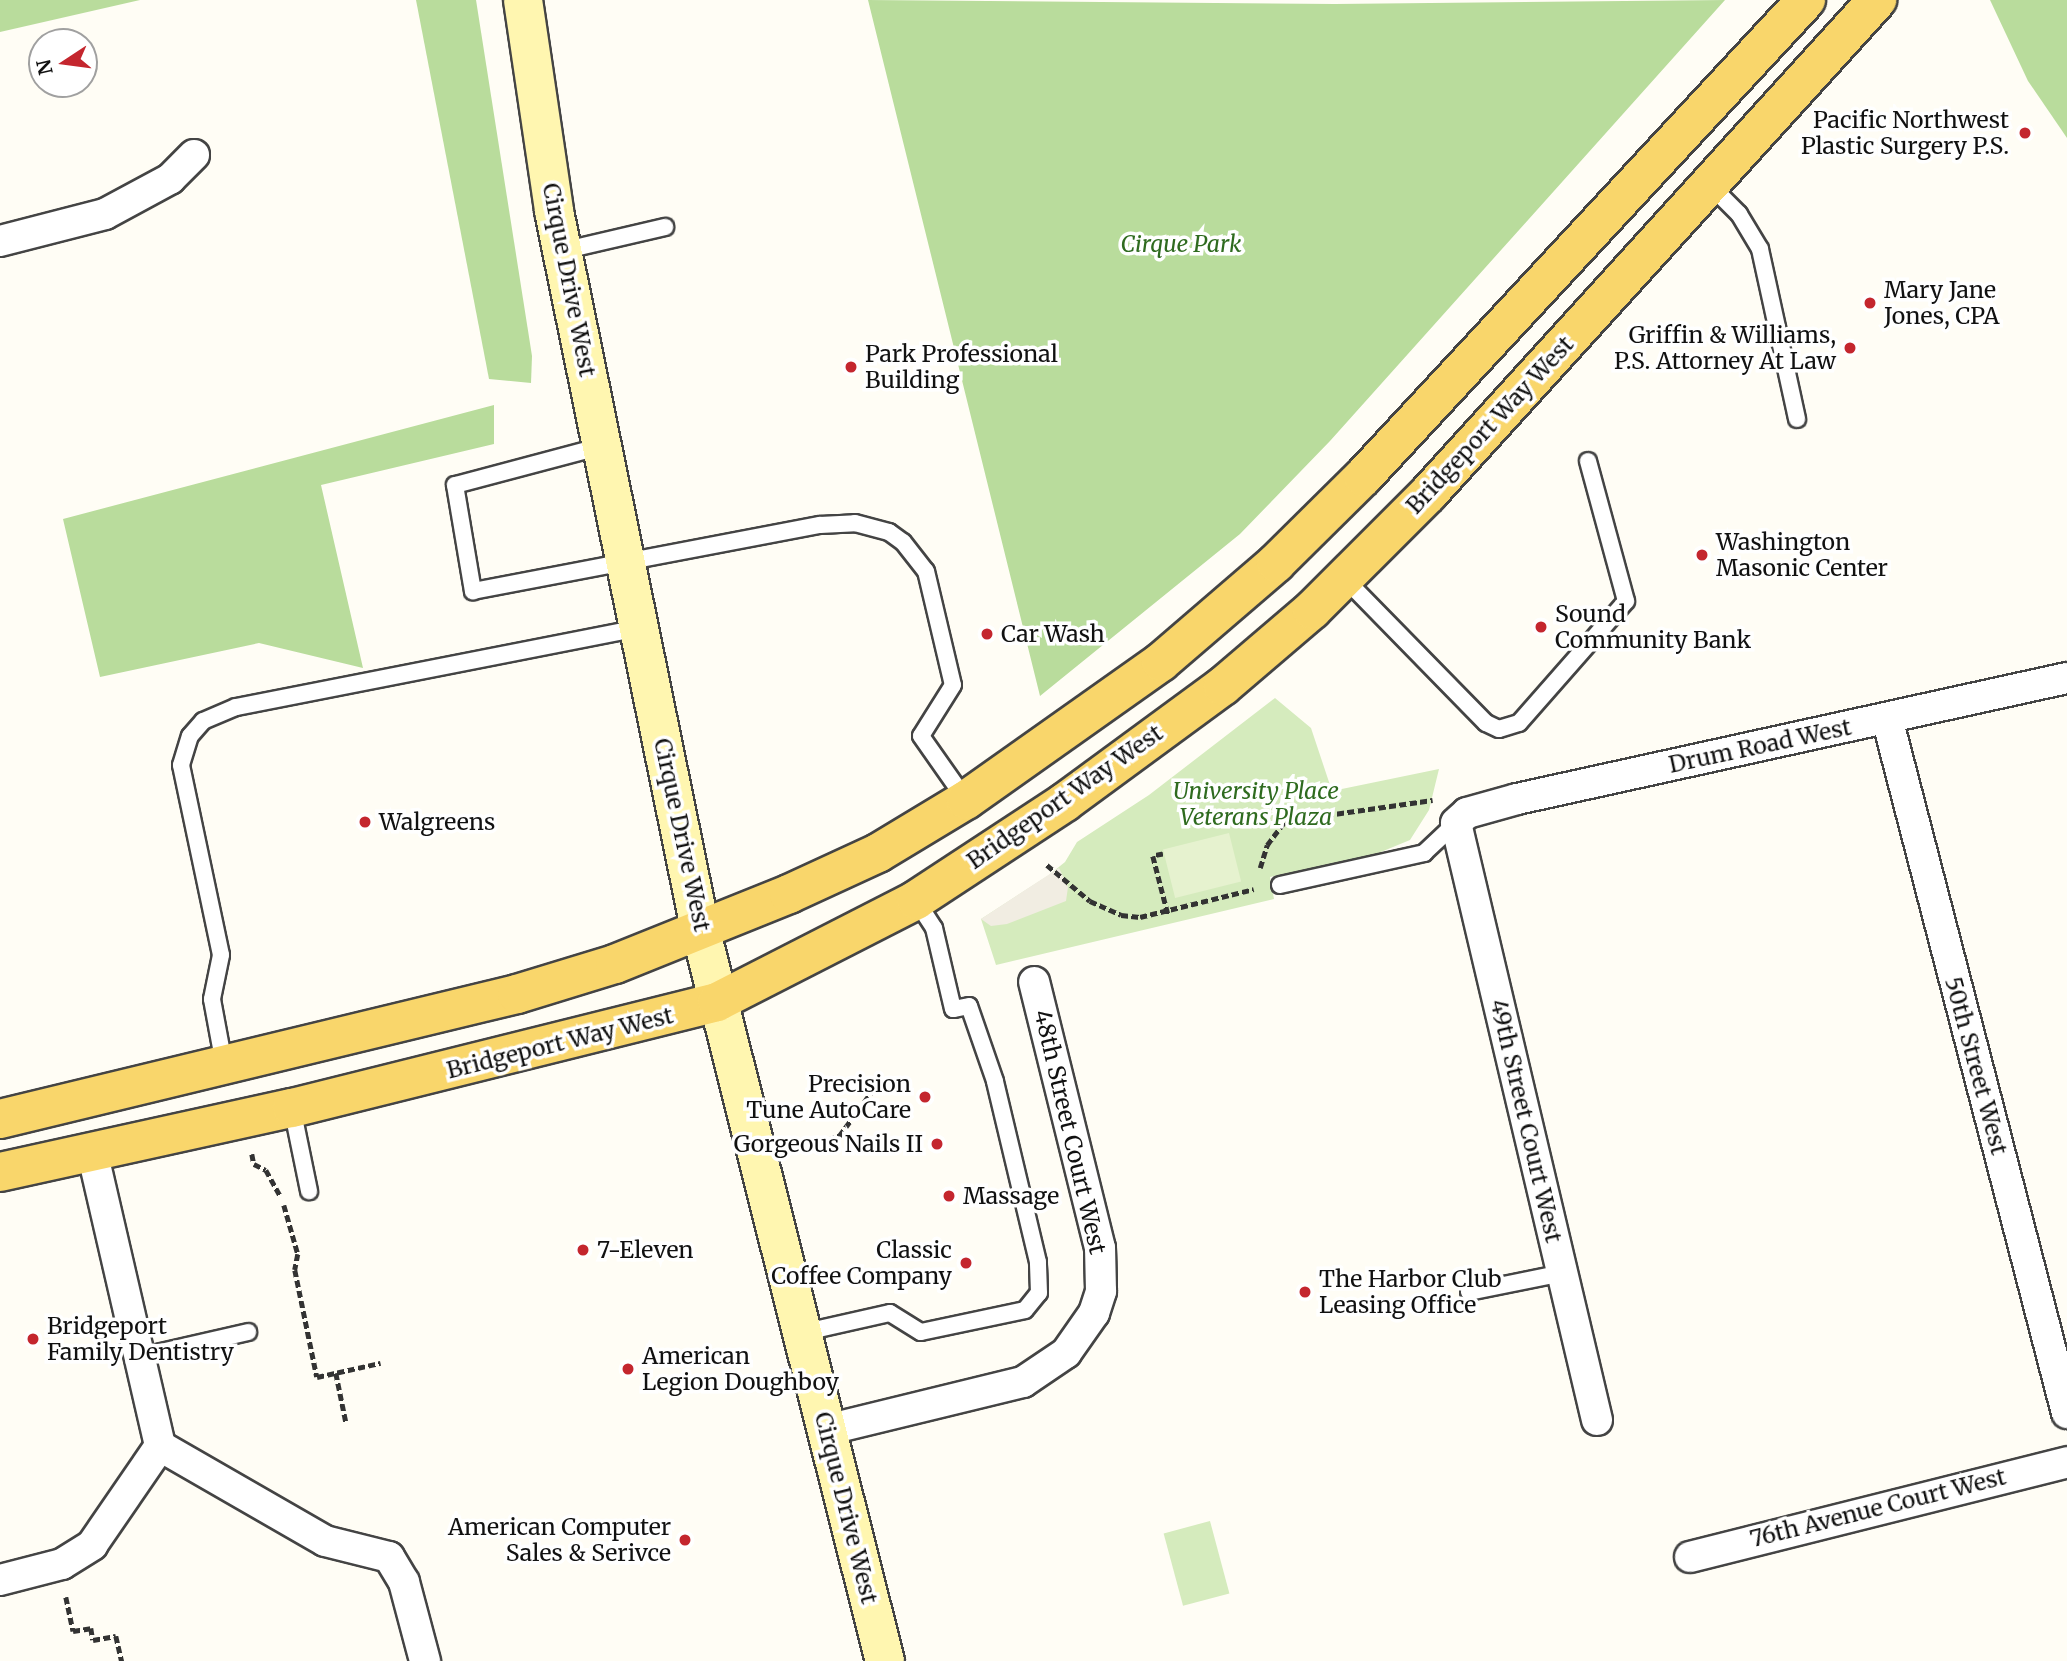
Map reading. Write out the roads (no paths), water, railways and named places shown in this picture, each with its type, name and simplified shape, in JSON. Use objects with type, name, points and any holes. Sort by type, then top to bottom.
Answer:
[{"type":"main road","name":"Cirque Drive West","points":[[523,0],[538,122],[562,251],[700,928],[885,1661]]},
{"type":"main road","points":[[0,1119],[517,994],[615,964],[789,894],[878,853],[966,800],[1161,662],[1276,563],[1363,477],[1806,0]]},
{"type":"main road","name":"Bridgeport Way West","points":[[0,1172],[292,1108],[717,1002],[916,900],[1065,802],[1223,686],[1344,578],[1428,494],[1877,0]]},
{"type":"street","points":[[0,241],[114,210],[170,179],[194,155]]},
{"type":"street","name":"Drum Road West","points":[[1462,818],[2067,678]]},
{"type":"street","name":"50th Street West","points":[[1887,718],[2067,1413]]},
{"type":"street","name":"49th Street Court West","points":[[1462,818],[1562,1273],[1597,1419]]},
{"type":"street","name":"48th Street Court West","points":[[826,1430],[1023,1382],[1066,1353],[1094,1313],[1101,1291],[1100,1248],[1034,982]]},
{"type":"street","points":[[0,1580],[59,1565],[85,1551],[108,1527],[160,1446],[92,1152]]},
{"type":"street","points":[[160,1446],[325,1541],[389,1557],[404,1582],[425,1661]]},
{"type":"street","name":"76th Avenue Court West","points":[[1690,1557],[2067,1462]]},
{"type":"lane","points":[[1710,184],[1739,214],[1760,249],[1797,419]]},
{"type":"lane","points":[[562,251],[665,227]]},
{"type":"lane","points":[[602,446],[455,485],[473,592],[841,523],[871,525],[903,542],[926,571],[953,685],[921,736],[966,800]]},
{"type":"lane","points":[[1344,578],[1486,723],[1508,728],[1531,711],[1626,601],[1588,461]]},
{"type":"lane","points":[[224,1065],[212,999],[221,955],[181,765],[190,736],[203,721],[236,707],[639,628]]},
{"type":"lane","points":[[1280,885],[1423,852],[1462,818]]},
{"type":"lane","points":[[801,1334],[890,1312],[921,1332],[1025,1310],[1035,1303],[1039,1293],[1038,1262],[995,1081],[969,1006],[953,1009],[933,928],[916,900]]},
{"type":"lane","points":[[292,1108],[309,1191]]},
{"type":"lane","points":[[1469,1292],[1562,1273]]},
{"type":"lane","points":[[139,1357],[248,1332]]},
{"type":"place","name":"Pacific Northwest Plastic Surgery P.S.","points":[[2025,133]]},
{"type":"place","name":"Mary Jane Jones, CPA","points":[[1870,303]]},
{"type":"place","name":"Griffin & Williams, P.S. Attorney At Law","points":[[1850,348]]},
{"type":"place","name":"Park Professional Building","points":[[851,367]]},
{"type":"place","name":"Washington Masonic Center","points":[[1702,555]]},
{"type":"place","name":"Sound Community Bank","points":[[1541,627]]},
{"type":"place","name":"Car Wash","points":[[987,634]]},
{"type":"place","name":"Walgreens","points":[[365,822]]},
{"type":"place","name":"Precision Tune AutoCare","points":[[925,1097]]},
{"type":"place","name":"Gorgeous Nails II","points":[[937,1144]]},
{"type":"place","name":"Massage","points":[[949,1196]]},
{"type":"place","name":"7-Eleven","points":[[583,1250]]},
{"type":"place","name":"Classic Coffee Company","points":[[966,1263]]},
{"type":"place","name":"The Harbor Club Leasing Office","points":[[1305,1292]]},
{"type":"place","name":"Bridgeport Family Dentistry","points":[[33,1339]]},
{"type":"place","name":"American Legion Doughboy","points":[[628,1369]]},
{"type":"place","name":"American Computer Sales & Serivce","points":[[685,1540]]},
{"type":"park label","name":"Cirque Park","points":[[1181,244]]},
{"type":"park label","name":"University Place Veterans Plaza","points":[[1256,804]]}]
